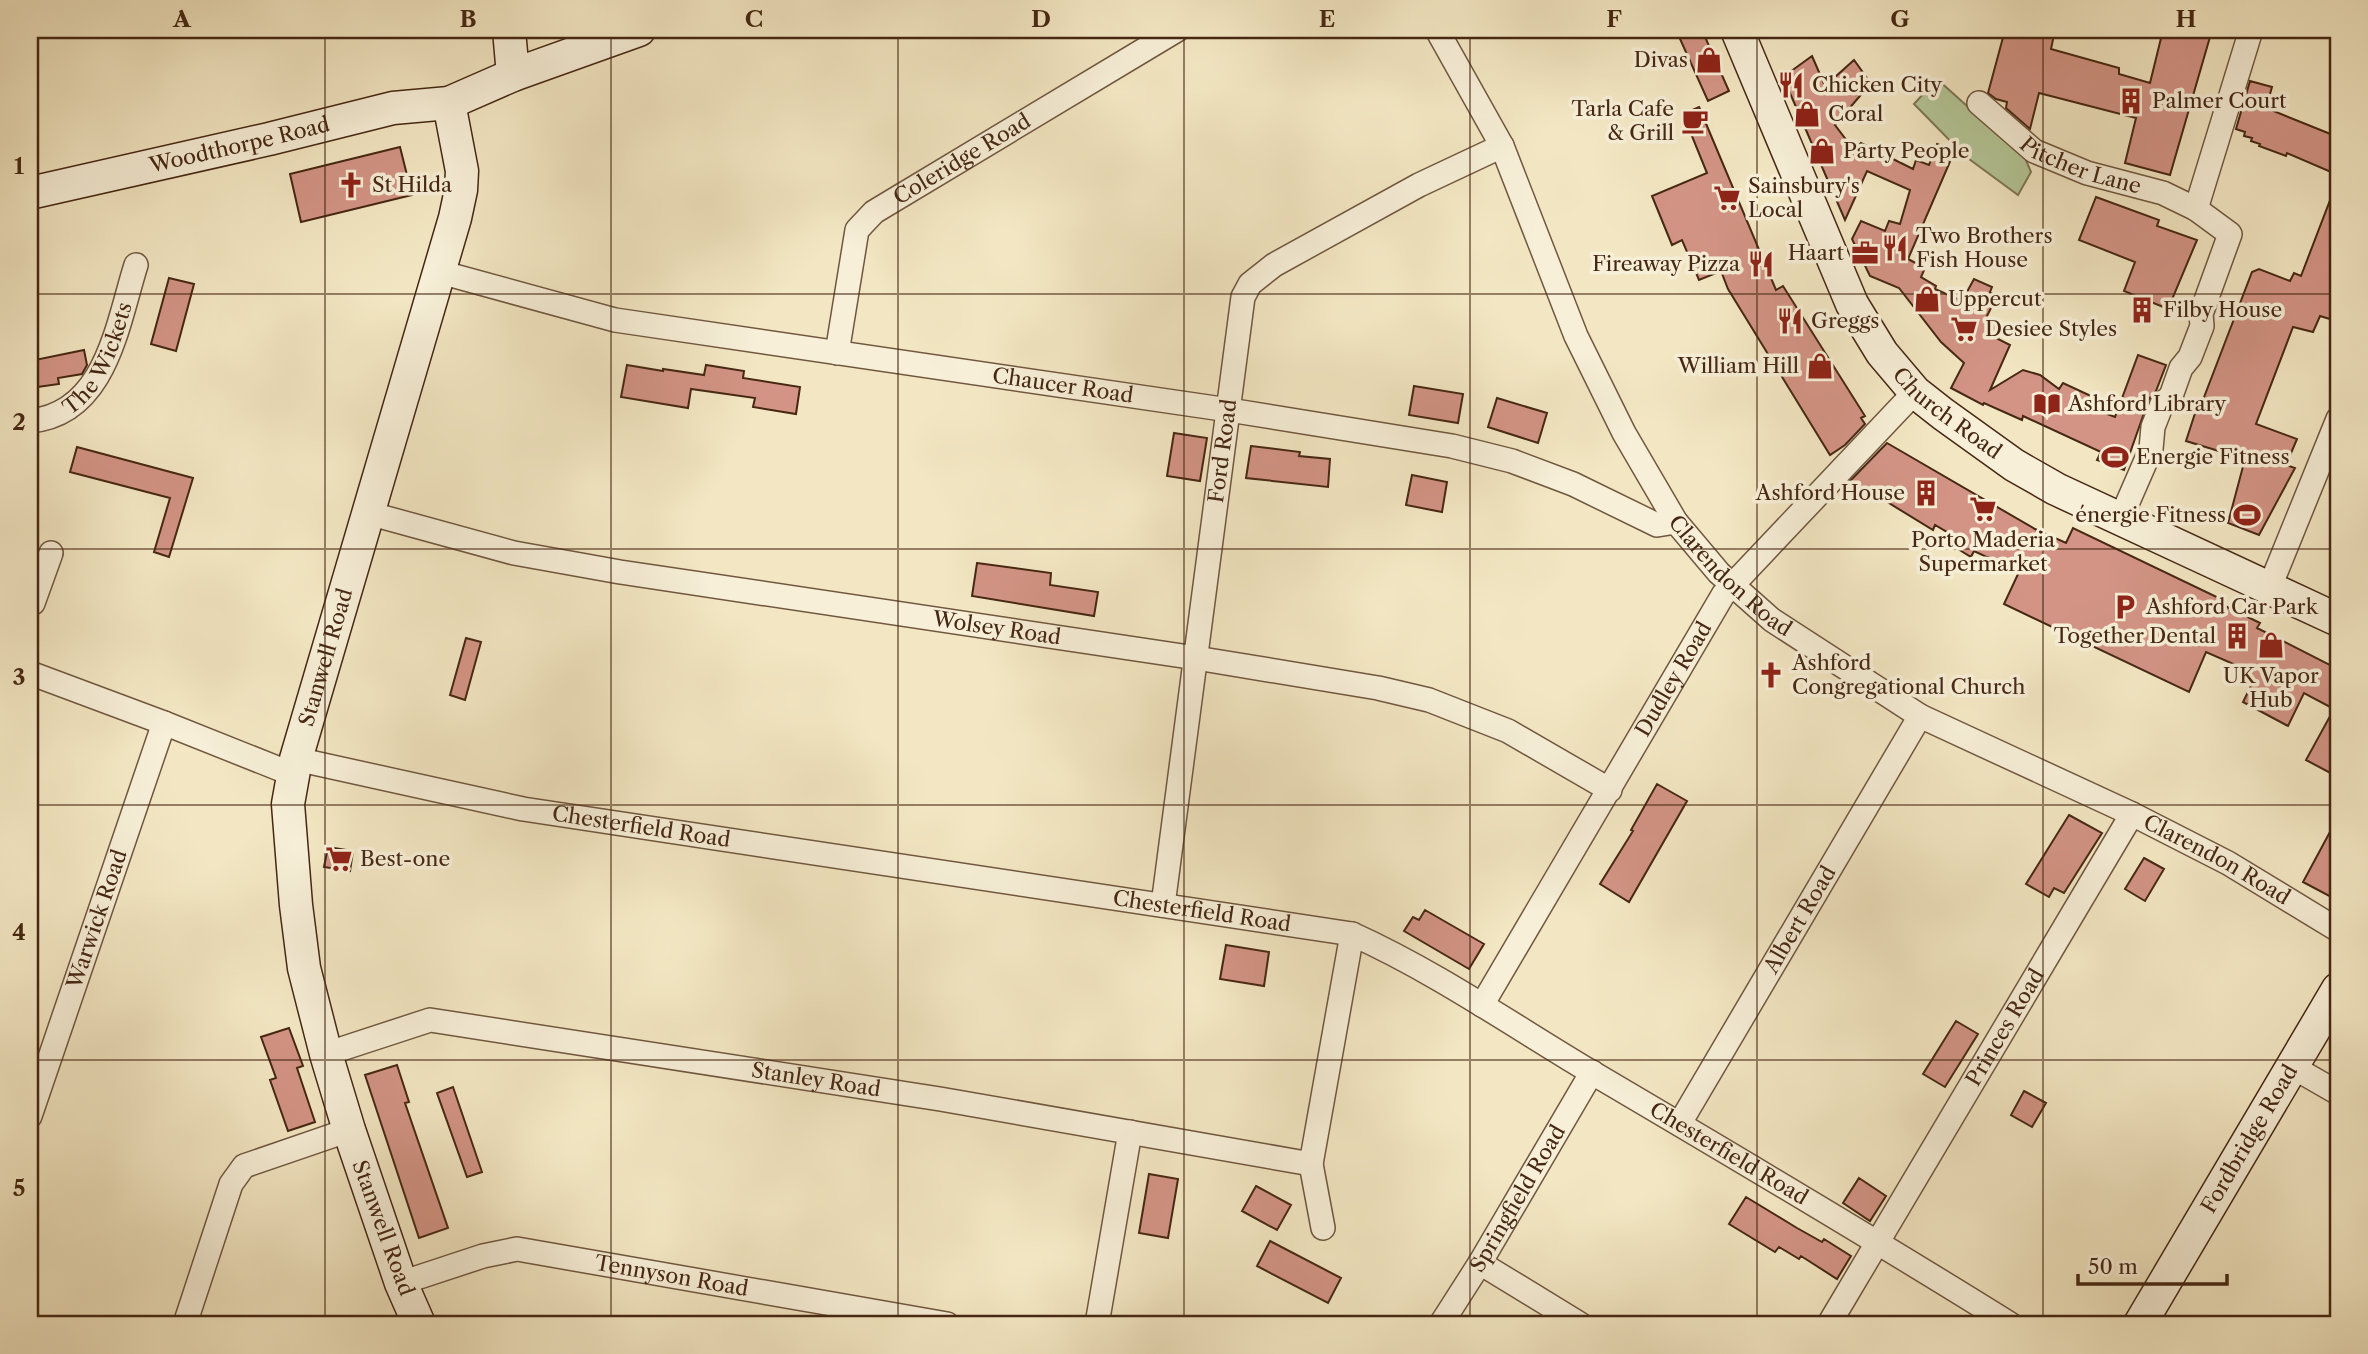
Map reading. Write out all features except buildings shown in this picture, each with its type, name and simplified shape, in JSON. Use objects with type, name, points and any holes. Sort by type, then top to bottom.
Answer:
[{"type":"street","points":[[509,30],[513,75]]},
{"type":"street","points":[[449,103],[513,75],[639,30]]},
{"type":"street","name":"Coleridge Road","points":[[837,353],[857,230],[874,212],[1177,30]]},
{"type":"street","name":"Clarendon Road","points":[[1437,30],[1502,146],[1576,336],[1624,433],[1676,522],[1719,573],[1772,620],[1920,716],[2132,814],[2228,863],[2338,930]]},
{"type":"street","name":"Church Road","points":[[1737,30],[1852,304],[1882,352],[1915,392],[2014,465],[2056,489],[2338,620]]},
{"type":"street","points":[[2196,208],[2251,30]]},
{"type":"street","name":"Woodthorpe Road","points":[[30,193],[393,108],[449,103]]},
{"type":"street","name":"Stanwell Road","points":[[419,1324],[401,1283],[349,1130],[304,968],[288,804],[294,766],[440,272],[461,190],[462,171],[449,103]]},
{"type":"street","name":"Pitcher Lane","points":[[1979,103],[2034,151],[2087,173],[2162,193],[2196,208],[2230,234],[2201,314],[2202,326],[2190,358],[2181,368],[2171,396],[2162,404],[2153,428],[2151,449],[2120,520]]},
{"type":"street","name":"Ford Road","points":[[1163,905],[1243,297],[1251,284],[1274,265],[1419,185],[1502,146]]},
{"type":"street","name":"The Wickets","points":[[30,421],[46,419],[81,400],[104,368],[135,265]]},
{"type":"street","name":"Chaucer Road","points":[[440,272],[615,320],[1229,410],[1452,446],[1512,461],[1573,484],[1657,525],[1676,522]]},
{"type":"street","name":"Dudley Road","points":[[1482,1005],[1723,595],[1915,392]]},
{"type":"street","points":[[2269,589],[2338,419]]},
{"type":"street","name":"Wolsey Road","points":[[368,513],[514,553],[620,572],[1196,658],[1378,688],[1429,700],[1508,731],[1610,790]]},
{"type":"street","points":[[33,603],[36,578],[51,553]]},
{"type":"street","name":"Chesterfield Road","points":[[30,673],[164,723],[294,766],[523,809],[1352,934],[1388,950],[1482,1005],[1879,1242],[2010,1324]]},
{"type":"street","name":"Albert Road","points":[[1680,1123],[1920,716]]},
{"type":"street","name":"Warwick Road","points":[[30,1115],[164,723]]},
{"type":"street","name":"Princes Road","points":[[1829,1324],[2132,814]]},
{"type":"street","points":[[1323,1228],[1311,1164],[1352,934]]},
{"type":"street","name":"Fordbridge Road","points":[[2140,1324],[2338,989]]},
{"type":"street","name":"Stanley Road","points":[[326,1054],[430,1020],[940,1099],[1311,1164]]},
{"type":"street","points":[[2291,1066],[2338,1093]]},
{"type":"street","name":"Springfield Road","points":[[1441,1324],[1480,1263],[1592,1072]]},
{"type":"street","points":[[185,1324],[231,1184],[244,1166],[349,1130]]},
{"type":"street","points":[[1097,1324],[1130,1132]]},
{"type":"street","name":"Tennyson Road","points":[[401,1283],[482,1256],[517,1249],[947,1324]]},
{"type":"street","points":[[1480,1263],[1580,1324]]},
{"type":"green space","points":[[1937,79],[2025,158],[2031,172],[2018,195],[1965,156],[1914,104]]},
{"type":"place","name":"Divas","points":[[1709,60]]},
{"type":"place","name":"Chicken City","points":[[1791,85]]},
{"type":"place","name":"Palmer Court","points":[[2131,101]]},
{"type":"place","name":"Coral","points":[[1807,114]]},
{"type":"place","name":"Tarla Cafe & Grill","points":[[1695,121]]},
{"type":"place","name":"Party People","points":[[1822,151]]},
{"type":"place","name":"St Hilda","points":[[351,185]]},
{"type":"place","name":"Sainsbury's Local","points":[[1727,198]]},
{"type":"place","name":"Two Brothers Fish House","points":[[1895,248]]},
{"type":"place","name":"Haart","points":[[1865,253]]},
{"type":"place","name":"Fireaway Pizza","points":[[1761,264]]},
{"type":"place","name":"Uppercut","points":[[1927,299]]},
{"type":"place","name":"Filby House","points":[[2142,310]]},
{"type":"place","name":"Greggs","points":[[1790,321]]},
{"type":"place","name":"Desiee Styles","points":[[1964,329]]},
{"type":"place","name":"William Hill","points":[[1820,366]]},
{"type":"place","name":"Ashford Library","points":[[2047,404]]},
{"type":"place","name":"Energie Fitness","points":[[2115,457]]},
{"type":"place","name":"Ashford House","points":[[1926,493]]},
{"type":"place","name":"Porto Maderia Supermarket","points":[[1983,509]]},
{"type":"place","name":"énergie Fitness","points":[[2247,515]]},
{"type":"place","name":"Ashford Car Park","points":[[2125,607]]},
{"type":"place","name":"Together Dental","points":[[2237,636]]},
{"type":"place","name":"UK Vapor Hub","points":[[2271,645]]},
{"type":"place","name":"Ashford Congregational Church","points":[[1771,675]]},
{"type":"place","name":"Best-one","points":[[339,859]]}]
